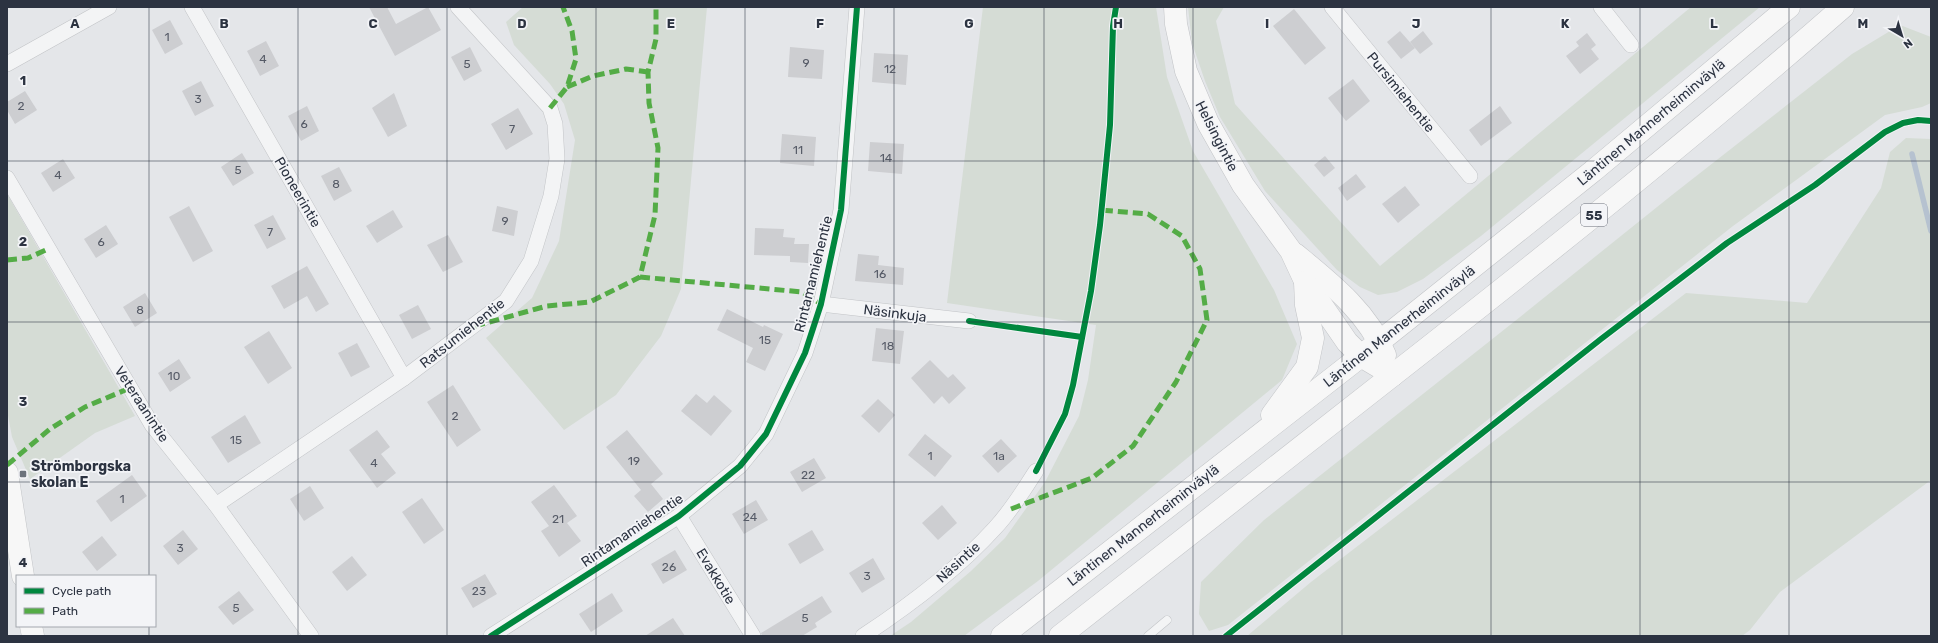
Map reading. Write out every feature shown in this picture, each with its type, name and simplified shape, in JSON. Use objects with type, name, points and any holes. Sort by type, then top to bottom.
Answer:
[{"type":"main road","name":"Helsingintie","points":[[1175,7],[1176,24],[1186,71],[1208,123],[1243,185],[1291,251],[1305,281],[1347,342],[1361,356],[1393,375]]},
{"type":"main road","name":"Läntinen Mannerheiminväylä","points":[[1002,636],[1380,342],[1593,171],[1789,7]]},
{"type":"main road","name":"55","points":[[1393,375],[1537,262],[1656,165],[1844,7]]},
{"type":"main road","name":"Helsingintie","points":[[1291,251],[1342,293],[1380,342],[1393,375]]},
{"type":"main road","name":"Helsingintie","points":[[1256,438],[1307,367],[1313,338],[1306,305],[1305,281]]},
{"type":"main road","points":[[1060,636],[1393,375]]},
{"type":"main road","points":[[7,473],[23,575]]},
{"type":"street","points":[[7,64],[109,7]]},
{"type":"street","name":"Pioneerintie","points":[[192,7],[404,378]]},
{"type":"street","name":"Ratsumiehentie","points":[[216,505],[404,378],[506,301],[531,262],[552,196],[557,159],[555,124],[550,108],[458,7]]},
{"type":"street","name":"Rintamamiehentie","points":[[491,636],[679,516],[740,466],[766,434],[805,353],[821,304],[841,210],[857,7]]},
{"type":"street","name":"Pursimiehentie","points":[[1332,7],[1470,176]]},
{"type":"street","points":[[1601,7],[1631,45]]},
{"type":"street","name":"Veteraanintie","points":[[7,178],[152,425],[216,505],[312,636]]},
{"type":"street","name":"Näsinkuja","points":[[821,304],[969,321]]},
{"type":"street","name":"Näsintie","points":[[863,636],[904,609],[969,554],[1001,521],[1016,502],[1036,471]]},
{"type":"street","name":"Evakkotie","points":[[679,516],[753,636]]},
{"type":"lane","points":[[1148,636],[1167,620]]},
{"type":"shaded area","points":[[523,7],[707,7],[681,289],[661,336],[616,395],[564,430],[486,338],[532,298],[559,241],[575,140],[564,104],[550,84],[514,45],[506,22]]},
{"type":"shaded area","points":[[983,7],[1156,7],[1167,77],[1193,151],[1274,290],[1297,344],[1282,380],[1038,581],[964,636],[890,636],[911,622],[971,571],[1005,538],[1045,482],[1079,416],[1088,380],[1096,325],[947,303]]},
{"type":"shaded area","points":[[1188,7],[1224,7],[1216,21],[1235,104],[1380,266],[1691,7],[1760,7],[1481,236],[1423,279],[1397,292],[1378,295],[1360,287],[1337,270],[1265,191],[1220,117],[1205,81],[1192,43]]},
{"type":"shaded area","points":[[1900,25],[1931,37],[1931,103],[1922,107],[1885,115],[1733,226],[1228,625],[1209,631],[1199,614],[1201,582],[1264,520],[1672,195],[1852,54]]},
{"type":"shaded area","points":[[1906,138],[1931,139],[1931,480],[1780,592],[1750,630],[1742,636],[1247,636],[1311,582],[1686,293],[1807,303],[1881,188],[1890,152]]},
{"type":"shaded area","points":[[7,194],[135,416],[95,433],[30,479],[12,437],[7,410]]},
{"type":"building","points":[[369,7],[387,7],[396,24],[428,7],[441,30],[395,56]]},
{"type":"building","points":[[1294,9],[1326,48],[1305,65],[1273,26]]},
{"type":"building","points":[[170,20],[183,44],[165,54],[152,30]]},
{"type":"building","points":[[1400,31],[1415,48],[1401,59],[1387,42]]},
{"type":"building","points":[[1423,31],[1433,44],[1420,54],[1410,42]]},
{"type":"building","points":[[1587,33],[1596,45],[1591,49],[1599,59],[1580,74],[1566,56],[1579,46],[1576,42]]},
{"type":"building","points":[[266,41],[279,66],[260,76],[247,51]]},
{"type":"building","points":[[470,47],[482,71],[464,81],[451,57]]},
{"type":"building","points":[[790,47],[824,50],[822,79],[788,77]]},
{"type":"building","points":[[874,53],[908,55],[906,85],[872,82]]},
{"type":"building","points":[[1353,79],[1370,101],[1346,121],[1328,98]]},
{"type":"building","points":[[201,81],[214,106],[195,116],[182,91]]},
{"type":"building","points":[[25,91],[37,110],[15,124],[7,110],[7,102]]},
{"type":"building","points":[[394,93],[407,126],[388,137],[372,108]]},
{"type":"building","points":[[307,106],[319,131],[301,141],[288,116]]},
{"type":"building","points":[[1500,106],[1512,123],[1481,146],[1469,130]]},
{"type":"building","points":[[518,108],[533,134],[506,150],[491,124]]},
{"type":"building","points":[[782,134],[816,137],[814,166],[780,163]]},
{"type":"building","points":[[870,142],[904,144],[902,174],[868,171]]},
{"type":"building","points":[[242,153],[254,173],[233,186],[221,167]]},
{"type":"building","points":[[1325,156],[1335,168],[1324,177],[1314,165]]},
{"type":"building","points":[[63,159],[75,178],[53,192],[41,173]]},
{"type":"building","points":[[339,167],[352,191],[334,201],[321,176]]},
{"type":"building","points":[[1356,174],[1366,187],[1347,201],[1338,188]]},
{"type":"building","points":[[1405,186],[1420,205],[1398,223],[1382,204]]},
{"type":"building","points":[[189,206],[213,251],[193,262],[169,217]]},
{"type":"building","points":[[497,206],[518,211],[514,236],[492,231]]},
{"type":"building","points":[[393,210],[403,227],[377,243],[366,226]]},
{"type":"building","points":[[273,215],[286,239],[267,249],[254,225]]},
{"type":"building","points":[[106,225],[118,244],[96,258],[84,239]]},
{"type":"building","points":[[755,228],[784,229],[783,237],[795,238],[794,244],[809,244],[808,263],[790,262],[790,256],[754,255]]},
{"type":"building","points":[[448,235],[463,262],[443,272],[427,245]]},
{"type":"building","points":[[858,254],[879,256],[878,265],[904,268],[903,285],[855,281]]},
{"type":"building","points":[[307,266],[329,304],[316,312],[307,296],[284,309],[271,286]]},
{"type":"building","points":[[145,293],[157,313],[135,327],[123,307]]},
{"type":"building","points":[[418,305],[431,329],[412,339],[399,315]]},
{"type":"building","points":[[727,309],[763,327],[764,325],[783,334],[765,371],[746,362],[753,348],[717,330]]},
{"type":"building","points":[[876,328],[904,331],[900,364],[872,361]]},
{"type":"building","points":[[269,331],[292,368],[268,384],[244,347]]},
{"type":"building","points":[[357,343],[370,367],[351,377],[338,353]]},
{"type":"building","points":[[179,359],[191,378],[170,392],[158,373]]},
{"type":"building","points":[[930,360],[948,378],[953,374],[966,388],[949,404],[942,396],[934,404],[911,378]]},
{"type":"building","points":[[453,385],[481,430],[457,447],[427,402]]},
{"type":"building","points":[[696,394],[707,403],[714,395],[732,411],[711,436],[681,411]]},
{"type":"building","points":[[878,399],[895,415],[879,433],[861,416]]},
{"type":"building","points":[[245,415],[261,443],[228,463],[211,437]]},
{"type":"building","points":[[377,430],[390,447],[381,454],[396,473],[377,488],[349,450]]},
{"type":"building","points":[[627,430],[663,474],[651,484],[663,499],[648,512],[634,496],[641,490],[606,447]]},
{"type":"building","points":[[925,434],[952,456],[935,477],[908,455]]},
{"type":"building","points":[[1001,439],[1017,456],[998,473],[982,456]]},
{"type":"building","points":[[814,458],[826,478],[802,492],[790,472]]},
{"type":"building","points":[[132,475],[147,496],[111,522],[96,501]]},
{"type":"building","points":[[554,485],[577,516],[567,523],[581,541],[559,557],[541,531],[549,526],[531,502]]},
{"type":"building","points":[[310,486],[324,508],[304,521],[290,499]]},
{"type":"building","points":[[422,498],[444,530],[424,544],[402,512]]},
{"type":"building","points":[[756,500],[768,520],[744,534],[732,514]]},
{"type":"building","points":[[942,505],[957,523],[938,540],[922,523]]},
{"type":"building","points":[[183,530],[198,549],[178,565],[163,546]]},
{"type":"building","points":[[812,530],[824,550],[800,564],[788,544]]},
{"type":"building","points":[[102,536],[117,555],[97,571],[82,552]]},
{"type":"building","points":[[675,550],[687,570],[663,584],[651,564]]},
{"type":"building","points":[[352,556],[367,575],[347,591],[332,572]]},
{"type":"building","points":[[873,558],[885,579],[862,593],[849,573]]},
{"type":"building","points":[[485,574],[497,594],[473,608],[461,588]]},
{"type":"building","points":[[239,591],[254,610],[233,625],[218,607]]},
{"type":"building","points":[[612,593],[623,611],[591,632],[579,614]]},
{"type":"building","points":[[822,596],[832,612],[815,623],[817,627],[802,636],[762,636],[761,633]]},
{"type":"building","points":[[673,618],[685,636],[645,636]]},
{"type":"waterway","points":[[1912,154],[1931,231]]},
{"type":"marked path","points":[[550,108],[567,87],[576,59],[572,31],[563,7]]},
{"type":"marked path","points":[[475,326],[547,306],[590,302],[640,277],[655,215],[658,148],[649,103],[648,72],[656,39],[656,7]]},
{"type":"marked path","points":[[567,87],[593,76],[626,69],[648,72]]},
{"type":"marked path","points":[[1011,509],[1092,478],[1133,446],[1176,382],[1207,320],[1200,269],[1182,236],[1148,214],[1101,210]]},
{"type":"marked path","points":[[7,260],[28,258],[48,249]]},
{"type":"marked path","points":[[640,277],[802,292],[821,304]]},
{"type":"marked path","points":[[7,465],[50,429],[85,407],[130,388]]},
{"type":"cycle path","points":[[491,636],[679,516],[740,466],[766,434],[805,353],[821,304],[841,210],[857,7]]},
{"type":"cycle path","points":[[1036,471],[1065,414],[1073,385],[1091,291],[1100,225],[1110,125],[1113,26],[1116,7]]},
{"type":"cycle path","points":[[1226,636],[1601,339],[1727,243],[1815,185],[1885,132],[1903,123],[1918,120],[1931,121]]},
{"type":"cycle path","points":[[969,321],[1082,337]]},
{"type":"place","name":"Strömborgska skolan E","points":[[23,474]]}]
